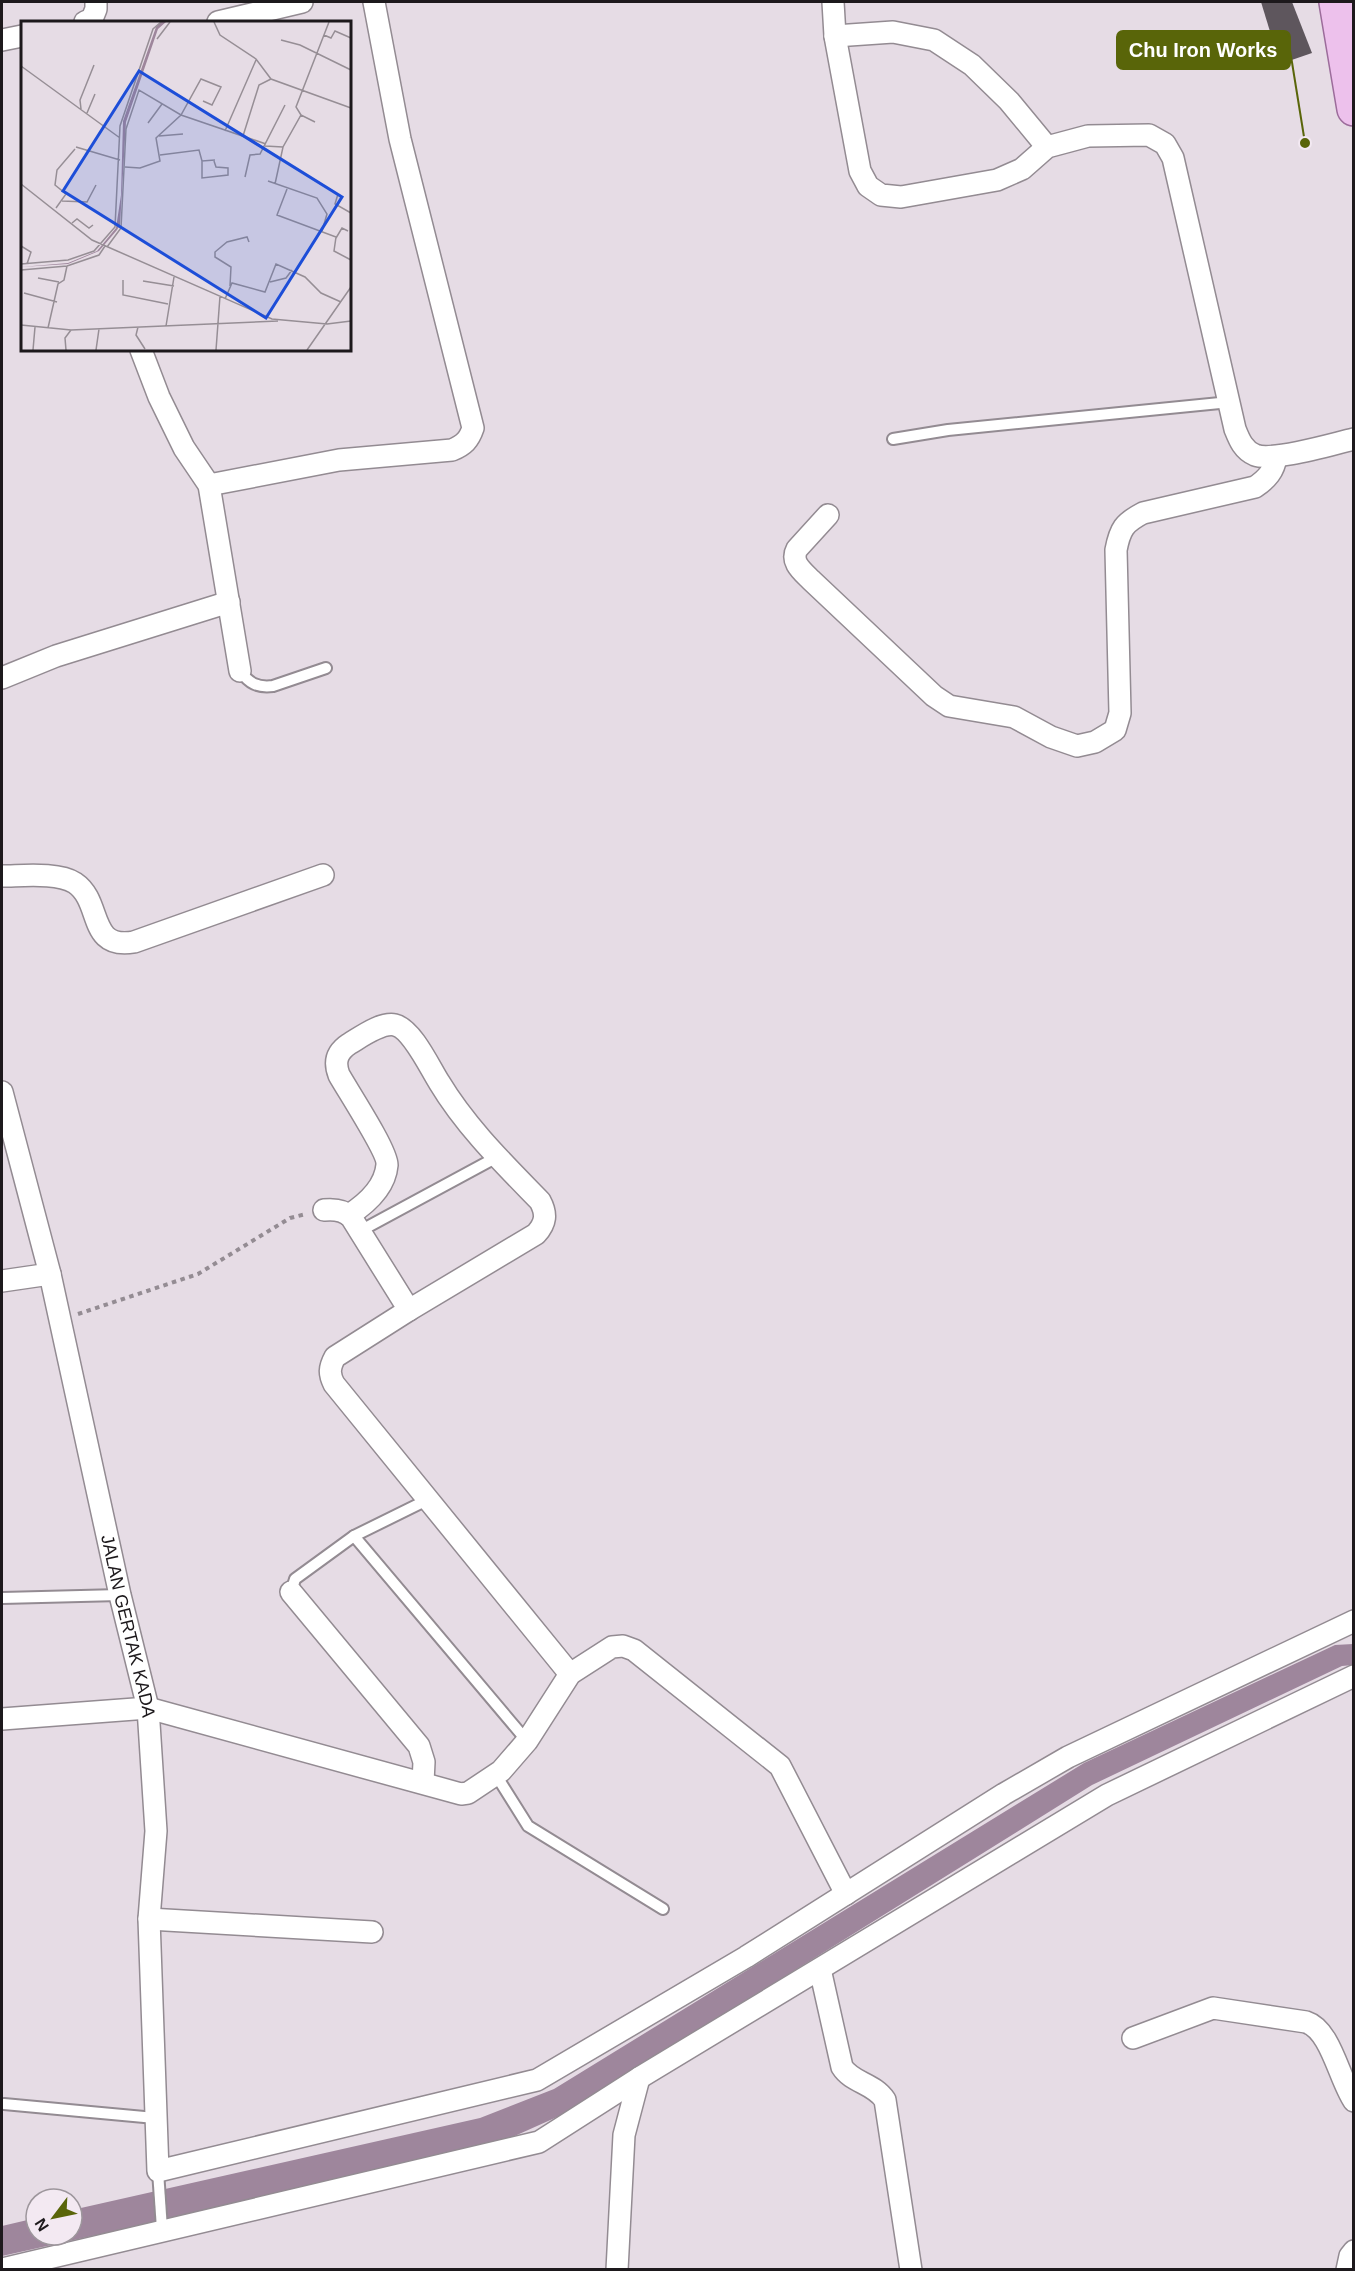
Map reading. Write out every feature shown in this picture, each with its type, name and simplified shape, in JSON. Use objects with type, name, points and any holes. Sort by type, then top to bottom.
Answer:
[{"type":"main road","points":[[1336,2],[1353,109]]},
{"type":"street","points":[[87,21],[92,19],[96,2]]},
{"type":"street","points":[[222,21],[302,2]]},
{"type":"street","points":[[209,485],[339,460],[452,450],[460,447],[469,439],[473,428],[400,139],[374,2]]},
{"type":"street","points":[[833,2],[835,36],[860,171],[868,186],[881,195],[901,197],[997,180],[1022,169],[1047,147],[1088,136],[1149,135],[1165,144],[1173,158],[1235,429],[1242,446],[1255,455],[1276,457],[1353,439]]},
{"type":"street","points":[[835,36],[893,32],[934,40],[972,65],[1009,101],[1047,147]]},
{"type":"street","points":[[2,40],[21,36]]},
{"type":"street","points":[[141,351],[159,397],[184,448],[209,485],[240,671]]},
{"type":"street","points":[[828,515],[797,549],[794,561],[811,580],[934,696],[949,706],[1014,717],[1051,737],[1077,746],[1095,742],[1115,730],[1120,712],[1116,550],[1119,534],[1129,521],[1143,513],[1255,487],[1275,468],[1276,457]]},
{"type":"street","points":[[2,678],[56,656],[229,603]]},
{"type":"street","points":[[2,876],[59,877],[74,882],[87,896],[105,937],[116,944],[123,944],[323,875]]},
{"type":"street","points":[[354,1223],[383,1179],[386,1160],[339,1075],[336,1067],[337,1059],[340,1051],[347,1045],[380,1027],[388,1024],[396,1025],[409,1035],[452,1105],[540,1202],[544,1209],[545,1219],[536,1234],[335,1357],[330,1366],[330,1376],[334,1384],[570,1674]]},
{"type":"street","name":"JALAN GERTAK KADA","points":[[2,1100],[50,1274],[120,1595],[148,1708],[156,1831],[150,1919],[158,2171]]},
{"type":"street","points":[[324,1210],[332,1209],[354,1223],[409,1310]]},
{"type":"street","points":[[2,1281],[50,1274]]},
{"type":"street","points":[[291,1592],[418,1746],[424,1762],[423,1782]]},
{"type":"street","points":[[158,2171],[537,2080],[736,1963],[1004,1794],[1068,1757],[1353,1621]]},
{"type":"street","points":[[2,1719],[148,1708],[423,1782],[455,1794],[462,1794],[468,1793],[501,1772],[527,1741],[570,1674],[612,1647],[628,1647],[783,1770],[846,1894]]},
{"type":"street","points":[[2,2269],[162,2229],[539,2142],[639,2078],[1107,1795],[1353,1676]]},
{"type":"street","points":[[150,1919],[372,1932]]},
{"type":"street","points":[[820,1969],[842,2067],[848,2075],[878,2091],[885,2100],[911,2270]]},
{"type":"street","points":[[1132,2038],[1217,2007],[1306,2022],[1316,2026],[1323,2034],[1353,2101]]},
{"type":"street","points":[[617,2270],[624,2135],[639,2078]]},
{"type":"street","points":[[1347,2270],[1353,2251]]},
{"type":"lane","points":[[893,439],[948,430],[1230,402]]},
{"type":"lane","points":[[240,671],[248,681],[264,687],[326,668]]},
{"type":"lane","points":[[354,1223],[497,1157]]},
{"type":"lane","points":[[291,1592],[295,1580],[354,1536],[428,1500]]},
{"type":"lane","points":[[354,1536],[527,1741]]},
{"type":"lane","points":[[2,1598],[120,1595]]},
{"type":"lane","points":[[496,1775],[528,1826],[663,1909]]},
{"type":"lane","points":[[4,2104],[155,2118]]},
{"type":"lane","points":[[158,2171],[162,2229]]},
{"type":"path","points":[[61,1320],[198,1274],[290,1218],[324,1210]]},
{"type":"shaded area","points":[[1353,1644],[1353,1665],[1342,1666],[1092,1785],[566,2113],[488,2148],[84,2238],[84,2207],[480,2118],[554,2089],[1084,1763],[1335,1645]]},
{"type":"shaded area","points":[[24,2221],[24,2247],[42,2247],[2,2256],[2,2226]]},
{"type":"building","points":[[1261,2],[1292,2],[1312,53],[1280,64]]},
{"type":"place","name":"Chu Iron Works","points":[[1305,143]]}]
